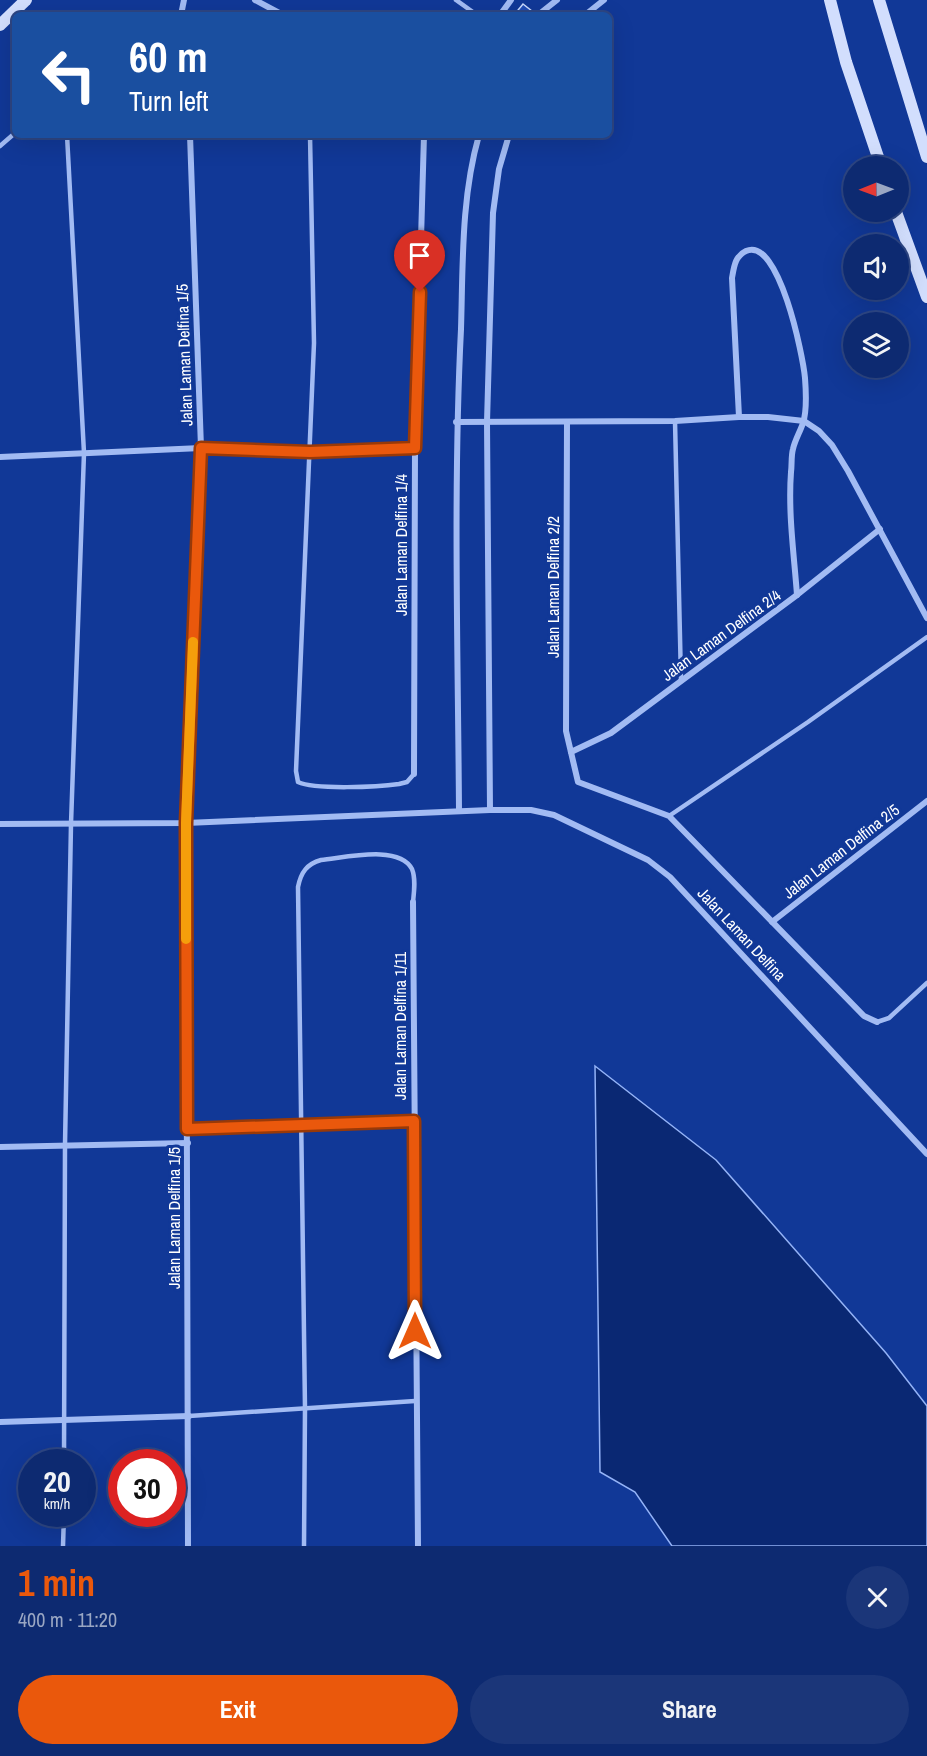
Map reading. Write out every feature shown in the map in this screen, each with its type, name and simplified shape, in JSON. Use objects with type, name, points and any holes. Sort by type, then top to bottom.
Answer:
[{"type":"street","points":[[14,12],[26,0]]},
{"type":"street","points":[[255,0],[277,12]]},
{"type":"street","points":[[542,12],[557,0]]},
{"type":"street","points":[[589,12],[604,0]]},
{"type":"street","points":[[830,0],[846,62],[878,156]]},
{"type":"street","points":[[879,0],[927,157]]},
{"type":"street","points":[[0,25],[12,13]]},
{"type":"street","name":"Jalan Laman Delfina 1/5","points":[[188,1546],[186,823],[201,448],[190,138]]},
{"type":"street","name":"Jalan Laman Delfina 1/4","points":[[414,774],[415,448],[424,138]]},
{"type":"street","points":[[459,811],[456,422],[466,213],[470,165],[478,138]]},
{"type":"street","points":[[490,810],[487,422],[493,213],[499,170],[508,138]]},
{"type":"street","points":[[900,222],[927,297]]},
{"type":"street","points":[[739,417],[732,278],[734,265],[739,256],[748,250],[759,250],[773,266],[797,330],[805,381],[804,421],[793,449],[790,490],[797,595]]},
{"type":"street","points":[[456,422],[675,421],[739,417],[804,421],[819,431],[832,445],[927,618]]},
{"type":"street","name":"Jalan Laman Delfina 2/2","points":[[567,422],[566,731],[578,782],[669,816]]},
{"type":"street","points":[[0,457],[201,448],[310,452],[415,448]]},
{"type":"street","name":"Jalan Laman Delfina 2/4","points":[[571,752],[611,733],[797,595],[880,530]]},
{"type":"street","name":"Jalan Laman Delfina 2/5","points":[[772,922],[927,801]]},
{"type":"street","name":"Jalan Laman Delfina","points":[[0,824],[186,823],[490,810],[531,810],[554,815],[648,860],[670,877],[926,1152]]},
{"type":"street","points":[[669,816],[864,1016],[876,1022]]},
{"type":"street","name":"Jalan Laman Delfina 1/11","points":[[413,902],[415,1401],[418,1546]]},
{"type":"street","points":[[187,1129],[414,1121]]},
{"type":"street","points":[[0,1147],[188,1143]]},
{"type":"street","points":[[0,1422],[189,1416]]},
{"type":"lane","points":[[456,0],[473,12]]},
{"type":"lane","points":[[0,146],[12,136]]},
{"type":"lane","points":[[64,1449],[65,1145],[71,824],[84,453],[67,138]]},
{"type":"lane","points":[[310,138],[314,343],[296,771],[298,782],[305,785],[327,786],[390,785],[407,782],[414,774]]},
{"type":"lane","points":[[675,421],[681,680]]},
{"type":"lane","points":[[669,816],[808,722],[927,637]]},
{"type":"lane","points":[[304,1546],[305,1407],[298,886],[305,868],[312,862],[384,854],[396,855],[406,861],[412,870],[413,902]]},
{"type":"lane","points":[[876,1022],[889,1018],[927,983]]},
{"type":"lane","points":[[189,1416],[415,1401]]},
{"type":"lane","points":[[63,1546],[64,1527]]},
{"type":"shaded area","points":[[595,1066],[716,1160],[886,1353],[927,1406],[927,1546],[672,1546],[635,1492],[600,1472]]},
{"type":"building","points":[[523,4],[533,12],[516,12]]},
{"type":"slow traffic","points":[[186,939],[186,823],[193,642]]},
{"type":"route","points":[[415,1331],[414,1121],[187,1129],[186,823],[201,448],[310,452],[415,448],[420,292]]}]
